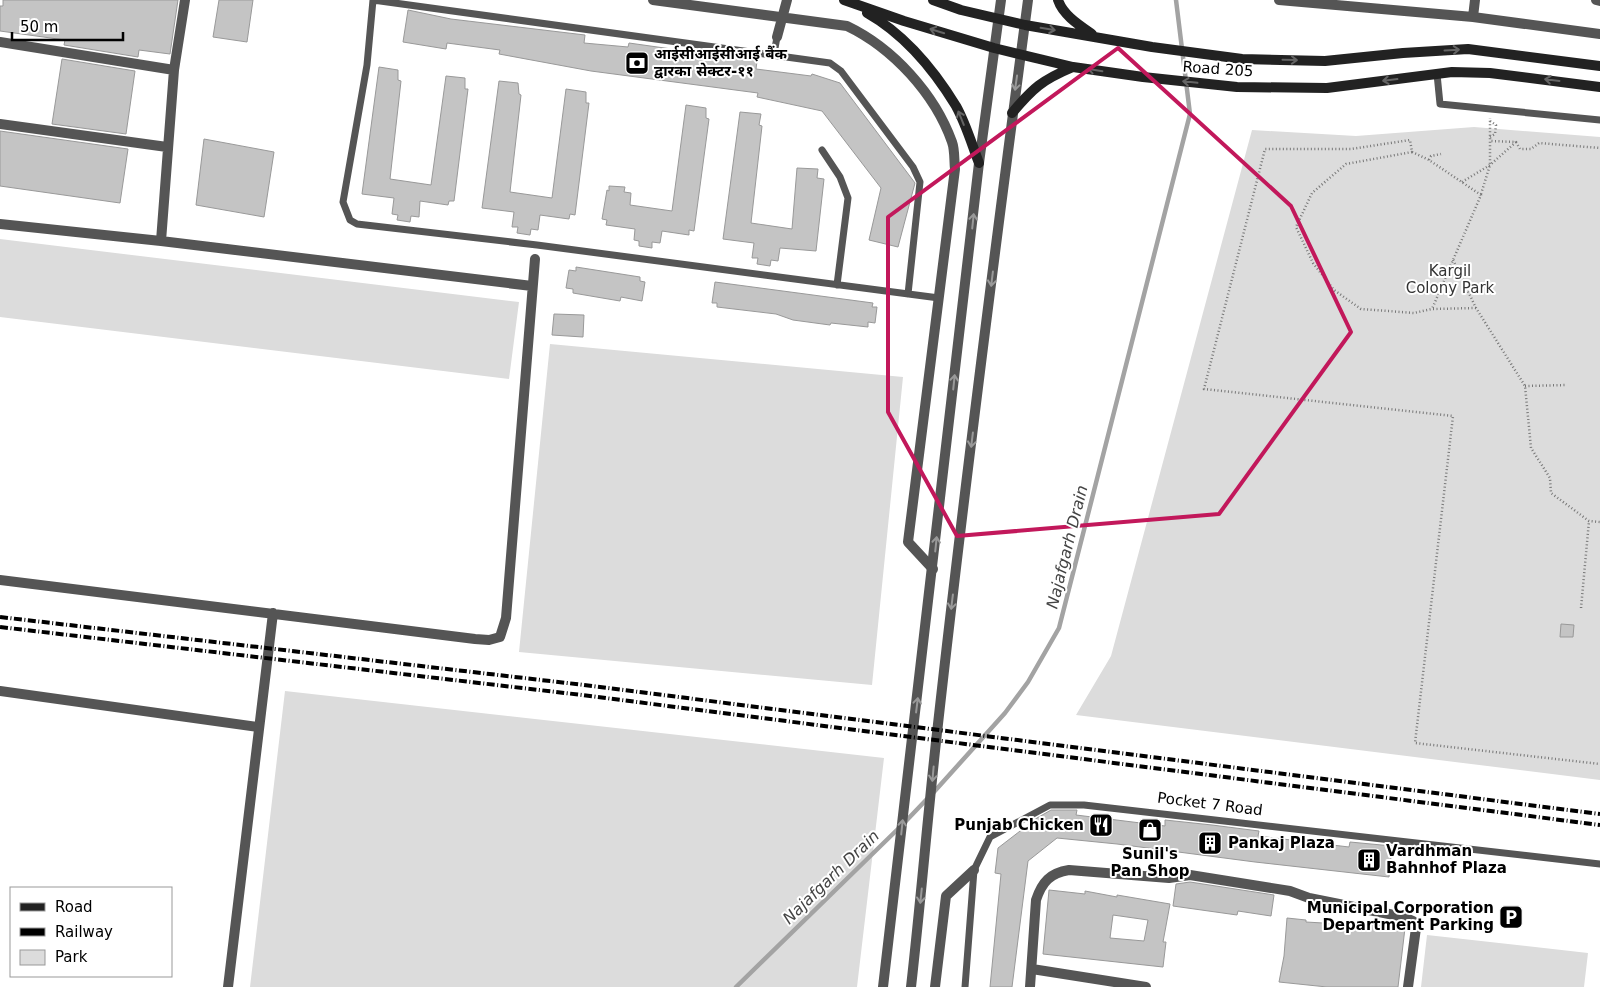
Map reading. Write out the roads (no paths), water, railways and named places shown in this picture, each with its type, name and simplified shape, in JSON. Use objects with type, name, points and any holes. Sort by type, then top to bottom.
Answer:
[{"type":"main road","name":"Road 205","points":[[844,0],[904,21],[994,48],[1073,67],[1143,77],[1237,87],[1327,88],[1436,74],[1490,73],[1600,87]]},
{"type":"main road","points":[[844,0],[887,24],[921,58],[956,107],[979,163]]},
{"type":"main road","name":"Road 205","points":[[933,0],[1025,26],[1095,36],[1152,47],[1242,59],[1325,61],[1403,53],[1468,50],[1600,66]]},
{"type":"main road","points":[[1058,0],[1060,7],[1075,22],[1095,36]]},
{"type":"main road","points":[[1012,113],[1032,90],[1047,77],[1073,67]]},
{"type":"street","points":[[161,241],[174,70],[185,0]]},
{"type":"street","points":[[652,0],[848,26],[869,36],[900,63],[938,110],[953,144],[955,169],[908,542],[933,569]]},
{"type":"street","points":[[777,37],[787,0]]},
{"type":"street","points":[[883,987],[979,163],[1001,0]]},
{"type":"street","points":[[911,987],[927,848],[937,726],[1012,113],[1028,0]]},
{"type":"street","points":[[1279,0],[1473,17],[1600,34]]},
{"type":"street","points":[[1473,17],[1475,0]]},
{"type":"street","points":[[0,42],[174,70]]},
{"type":"street","points":[[0,124],[167,147]]},
{"type":"street","points":[[0,224],[161,241],[532,286]]},
{"type":"street","points":[[0,580],[475,639],[489,640],[500,637],[506,618],[535,259]]},
{"type":"street","points":[[228,987],[273,613]]},
{"type":"street","points":[[0,691],[258,727]]},
{"type":"street","name":"Pocket 7 Road","points":[[933,985],[946,896],[974,870]]},
{"type":"street","points":[[1030,987],[1036,900],[1041,887],[1058,872],[1069,870],[1169,878],[1190,875],[1290,891],[1309,898],[1404,917],[1413,921],[1416,928],[1408,987]]},
{"type":"street","points":[[1032,969],[1146,987]]},
{"type":"lane","points":[[908,294],[920,182],[913,167],[841,71],[830,63],[372,0],[367,65],[343,202],[350,220],[357,224],[537,245],[837,284],[908,294],[939,298]]},
{"type":"lane","points":[[774,54],[777,37]]},
{"type":"lane","points":[[1436,74],[1440,104],[1600,120]]},
{"type":"lane","points":[[822,150],[840,177],[848,198],[837,284]]},
{"type":"lane","points":[[535,259],[537,245]]},
{"type":"lane","name":"Pocket 7 Road","points":[[974,870],[990,837],[1042,808],[1066,803],[1600,864]]},
{"type":"lane","points":[[965,987],[974,870]]},
{"type":"waterway","name":"Najafgarh Drain","points":[[933,793],[1005,713],[1028,682],[1059,628],[1190,114],[1176,0]]},
{"type":"waterway","name":"Najafgarh Drain","points":[[905,822],[927,799]]},
{"type":"waterway","name":"Najafgarh Drain","points":[[736,987],[900,827]]},
{"type":"railway","points":[[0,617],[584,685],[1600,814]]},
{"type":"railway","points":[[0,627],[582,695],[1600,825]]},
{"type":"place","name":"आईसीआईसीआई बैंक द्वारका सेक्टर-११","points":[[637,63]]},
{"type":"place","name":"Punjab Chicken","points":[[1101,825]]},
{"type":"place","name":"Sunil's Pan Shop","points":[[1150,830]]},
{"type":"place","name":"Pankaj Plaza","points":[[1210,843]]},
{"type":"place","name":"Vardhman Bahnhof Plaza","points":[[1369,860]]},
{"type":"place","name":"Municipal Corporation Department Parking","points":[[1511,917]]},
{"type":"park label","name":"Kargil Colony Park","points":[[1450,280]]}]
